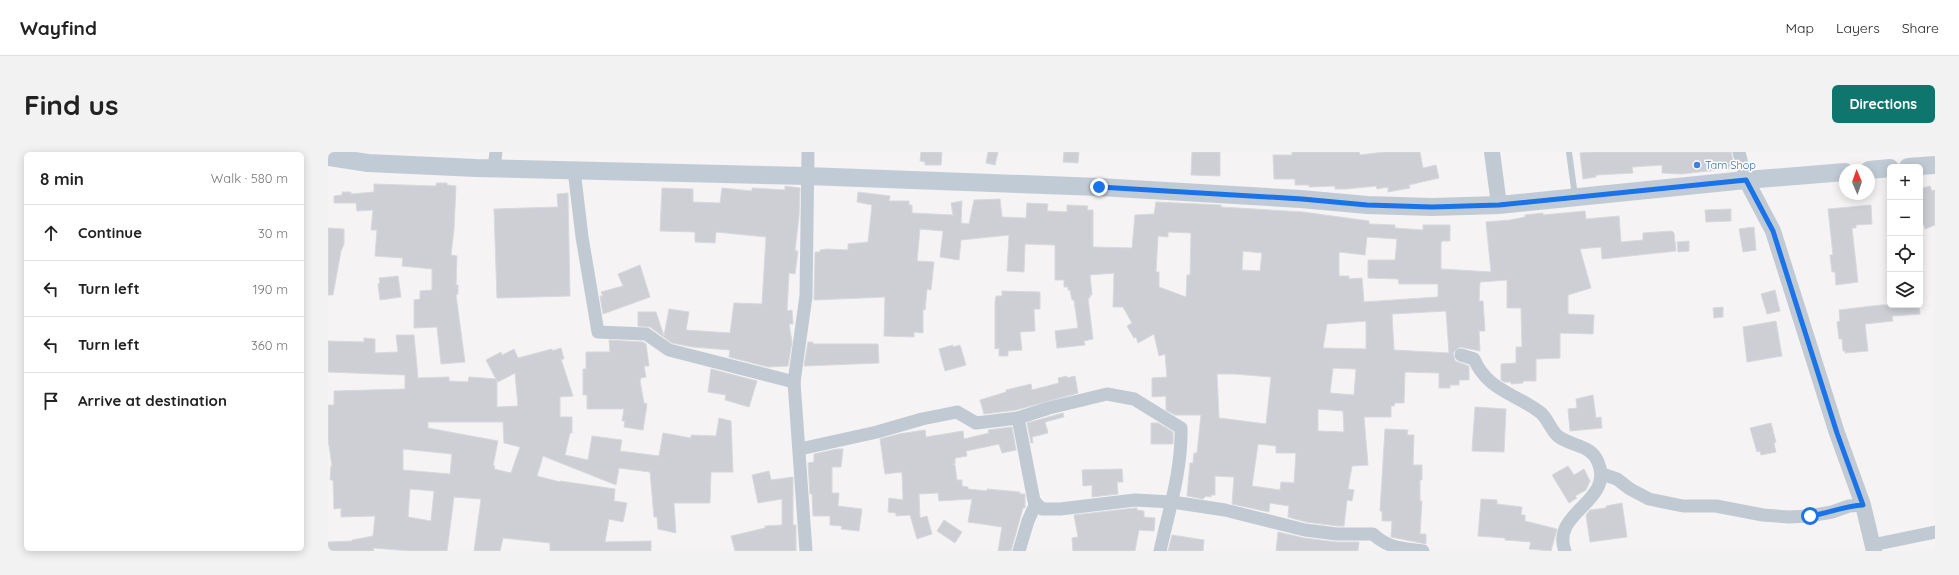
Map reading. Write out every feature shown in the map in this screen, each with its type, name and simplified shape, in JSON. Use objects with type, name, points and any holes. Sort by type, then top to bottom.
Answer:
[{"type":"main road","points":[[328,157],[368,163],[495,160],[574,170],[807,176],[1107,188],[1302,199],[1367,205],[1432,207],[1499,205],[1746,180],[1839,172]]},
{"type":"main road","points":[[1923,166],[1935,165]]},
{"type":"main road","points":[[1875,169],[1887,168]]},
{"type":"street","points":[[806,551],[800,449],[794,382],[806,296],[808,152]]},
{"type":"street","points":[[1492,152],[1499,205]]},
{"type":"street","points":[[1739,152],[1746,180],[1773,231],[1837,433],[1863,505],[1873,548],[1935,532]]},
{"type":"street","points":[[574,170],[582,237],[598,332],[646,334],[669,350],[794,382]]},
{"type":"street","points":[[1462,355],[1474,359],[1478,370],[1490,384],[1542,414],[1557,436],[1572,445],[1589,449],[1598,461],[1602,474],[1594,496],[1572,516],[1566,527],[1562,543],[1565,551]]},
{"type":"street","points":[[800,449],[877,432],[922,419],[957,412],[976,423],[1018,418],[1049,408],[1107,394],[1134,399],[1181,428],[1181,445],[1172,502],[1160,551]]},
{"type":"street","points":[[1018,418],[1031,490],[1036,503],[1042,509],[1060,509],[1136,500],[1172,502],[1225,510],[1305,530],[1337,534],[1373,534],[1383,543],[1396,547],[1423,551]]},
{"type":"street","points":[[1602,474],[1617,479],[1630,489],[1649,499],[1683,506],[1716,506],[1763,515],[1789,517],[1810,516],[1832,512],[1849,506],[1863,505]]},
{"type":"street","points":[[1019,551],[1028,521],[1036,503]]},
{"type":"lane","points":[[1569,152],[1575,197]]},
{"type":"building","points":[[921,152],[942,152],[941,165],[925,165],[925,162],[920,161]]},
{"type":"building","points":[[988,152],[998,152],[995,165],[986,163]]},
{"type":"building","points":[[1064,152],[1079,152],[1078,163],[1063,162]]},
{"type":"building","points":[[1192,152],[1220,152],[1220,176],[1191,175]]},
{"type":"building","points":[[1292,152],[1359,152],[1360,155],[1384,152],[1420,152],[1423,168],[1436,165],[1439,178],[1409,185],[1410,188],[1388,192],[1388,187],[1377,189],[1376,186],[1335,189],[1335,186],[1309,187],[1309,185],[1295,185],[1295,179],[1274,179],[1273,155],[1292,155]]},
{"type":"building","points":[[1731,152],[1735,168],[1681,174],[1662,173],[1662,165],[1632,167],[1633,173],[1596,175],[1596,177],[1583,179],[1580,153]]},
{"type":"building","points":[[436,183],[447,183],[447,185],[456,186],[451,255],[457,256],[456,285],[458,285],[458,294],[456,295],[465,362],[441,364],[437,327],[414,328],[414,300],[420,299],[420,291],[432,290],[432,269],[402,266],[403,258],[375,256],[377,230],[371,230],[373,210],[357,211],[356,203],[334,203],[334,196],[342,195],[342,192],[351,192],[351,194],[374,192],[374,184],[436,186]]},
{"type":"building","points":[[785,186],[800,188],[799,216],[795,251],[798,251],[795,274],[789,273],[787,311],[792,310],[793,324],[789,324],[792,342],[788,366],[768,367],[729,357],[730,350],[693,347],[672,343],[650,327],[638,326],[638,312],[656,312],[664,336],[669,309],[689,312],[686,330],[730,333],[734,303],[762,304],[766,237],[716,232],[715,243],[695,242],[695,232],[660,231],[662,188],[693,189],[693,202],[720,203],[722,188],[752,191],[752,188],[785,190]]},
{"type":"building","points":[[1930,186],[1932,191],[1935,190],[1935,225],[1925,229],[1923,223],[1923,188]]},
{"type":"building","points":[[858,192],[890,196],[889,201],[909,201],[909,205],[912,205],[912,213],[953,215],[951,203],[962,201],[961,223],[969,224],[974,200],[1000,199],[1002,217],[1026,218],[1027,203],[1048,204],[1047,211],[1067,212],[1067,205],[1088,206],[1087,210],[1093,210],[1093,247],[1132,248],[1135,215],[1154,214],[1156,202],[1221,205],[1221,207],[1303,212],[1369,221],[1369,224],[1395,225],[1395,228],[1423,230],[1423,225],[1450,225],[1450,241],[1442,241],[1441,243],[1441,269],[1491,272],[1486,222],[1510,220],[1525,217],[1525,215],[1543,213],[1543,215],[1585,211],[1586,219],[1619,216],[1621,242],[1643,240],[1643,233],[1672,231],[1674,233],[1676,251],[1602,259],[1601,247],[1580,249],[1591,288],[1568,295],[1568,314],[1594,315],[1593,334],[1560,333],[1560,358],[1536,359],[1536,381],[1523,381],[1523,383],[1511,384],[1511,382],[1504,382],[1501,380],[1501,364],[1516,363],[1516,347],[1522,347],[1521,308],[1507,308],[1507,280],[1480,282],[1479,301],[1483,301],[1485,331],[1479,331],[1480,351],[1460,347],[1453,353],[1455,361],[1469,366],[1469,380],[1459,380],[1459,385],[1450,385],[1450,388],[1439,388],[1439,373],[1405,372],[1404,403],[1395,403],[1394,406],[1391,406],[1391,417],[1364,417],[1368,465],[1352,466],[1348,489],[1354,490],[1352,501],[1347,500],[1344,526],[1338,526],[1306,522],[1288,517],[1289,506],[1270,503],[1269,512],[1232,504],[1234,477],[1215,476],[1215,495],[1211,495],[1211,497],[1206,496],[1203,499],[1187,496],[1190,463],[1193,463],[1194,453],[1197,453],[1201,415],[1175,415],[1166,410],[1166,396],[1152,397],[1152,378],[1167,377],[1165,354],[1159,356],[1154,334],[1138,343],[1136,337],[1134,338],[1127,326],[1132,323],[1123,307],[1113,307],[1114,273],[1090,275],[1092,295],[1088,298],[1093,339],[1084,341],[1085,345],[1057,348],[1055,331],[1078,328],[1074,300],[1072,300],[1070,290],[1068,290],[1068,287],[1064,287],[1064,280],[1055,280],[1055,245],[1025,244],[1024,272],[1007,271],[1009,235],[961,240],[959,260],[940,257],[943,231],[920,229],[917,261],[934,262],[931,290],[927,289],[925,310],[923,309],[923,333],[914,332],[914,337],[884,336],[885,297],[814,300],[815,252],[820,252],[820,250],[826,249],[848,250],[848,244],[868,242],[872,205],[857,202]],"holes":[[[1168,232],[1191,233],[1190,275],[1187,275],[1186,297],[1159,287],[1159,272],[1156,272],[1158,236],[1168,237]],[[1367,237],[1397,239],[1395,260],[1368,260],[1368,278],[1398,279],[1399,284],[1438,284],[1438,297],[1364,302],[1362,278],[1349,279],[1349,276],[1339,276],[1339,252],[1365,255]],[[1243,251],[1262,253],[1260,271],[1242,270]],[[1446,311],[1449,353],[1394,350],[1392,314]],[[1366,321],[1366,349],[1323,348],[1327,324]],[[1333,368],[1356,369],[1354,395],[1330,393]],[[1217,374],[1271,377],[1266,424],[1219,418]],[[1318,409],[1343,411],[1344,432],[1318,431]],[[1258,444],[1276,446],[1276,453],[1296,453],[1294,483],[1281,482],[1280,490],[1252,486]]]},
{"type":"building","points":[[568,193],[570,296],[497,298],[494,209],[558,207],[557,194]]},
{"type":"building","points":[[1871,205],[1872,224],[1856,225],[1856,228],[1852,228],[1858,282],[1836,285],[1835,272],[1832,272],[1830,255],[1833,255],[1828,209]]},
{"type":"building","points":[[1731,209],[1731,221],[1706,222],[1705,210]]},
{"type":"building","points":[[1754,227],[1756,250],[1743,252],[1739,229]]},
{"type":"building","points":[[328,228],[344,229],[344,244],[341,251],[333,295],[328,295]]},
{"type":"building","points":[[1689,241],[1689,251],[1678,252],[1677,242]]},
{"type":"building","points":[[640,265],[650,297],[603,314],[600,296],[603,296],[601,292],[623,286],[618,274]]},
{"type":"building","points":[[398,276],[401,297],[380,300],[378,284],[380,283],[379,278]]},
{"type":"building","points":[[1775,290],[1780,311],[1767,314],[1761,294]]},
{"type":"building","points":[[1002,291],[1040,292],[1040,309],[1034,309],[1035,331],[1020,332],[1022,350],[1008,351],[1008,356],[999,356],[999,348],[995,349],[995,302],[996,296],[1002,296]]},
{"type":"building","points":[[1887,305],[1887,308],[1919,308],[1920,314],[1892,316],[1893,321],[1865,324],[1868,351],[1845,353],[1845,351],[1843,351],[1842,339],[1839,339],[1837,322],[1840,321],[1839,310]]},
{"type":"building","points":[[1723,307],[1723,317],[1714,318],[1713,308]]},
{"type":"building","points":[[1776,321],[1782,356],[1747,362],[1743,327]]},
{"type":"building","points":[[396,335],[414,335],[418,378],[449,377],[449,381],[468,382],[469,377],[496,379],[486,360],[501,352],[502,355],[514,349],[518,358],[561,348],[564,359],[561,359],[573,396],[560,397],[560,417],[572,417],[572,433],[570,433],[565,455],[588,460],[592,436],[622,440],[620,451],[659,456],[663,433],[691,438],[691,435],[716,436],[719,418],[731,421],[733,472],[711,472],[710,503],[674,503],[676,533],[658,529],[657,517],[654,517],[650,472],[619,468],[616,485],[543,456],[537,476],[560,482],[615,489],[614,501],[627,503],[623,522],[609,519],[605,542],[651,541],[651,551],[550,551],[550,543],[503,538],[500,551],[474,551],[481,499],[454,497],[447,551],[410,551],[373,548],[374,551],[328,551],[328,542],[352,541],[373,536],[375,516],[341,517],[341,508],[334,509],[333,480],[330,480],[332,466],[328,439],[328,405],[334,405],[334,391],[405,389],[405,375],[328,372],[328,341],[364,342],[364,338],[375,339],[375,353],[398,352]],"holes":[[[515,373],[518,406],[497,407],[497,380],[498,382]],[[428,422],[503,422],[504,443],[520,447],[511,473],[494,469],[495,466],[493,466],[498,441],[428,428]],[[403,449],[452,454],[450,474],[403,470]],[[410,489],[434,491],[431,521],[408,517]]]},
{"type":"building","points":[[609,340],[643,342],[646,344],[649,366],[644,366],[646,377],[641,378],[640,381],[644,403],[647,404],[643,430],[624,427],[625,421],[622,421],[624,409],[587,409],[587,395],[583,395],[583,369],[586,369],[586,352],[610,352]]},
{"type":"building","points":[[808,342],[813,342],[813,344],[878,344],[879,363],[804,366]]},
{"type":"building","points":[[953,345],[953,347],[960,345],[966,365],[945,371],[939,349]]},
{"type":"building","points":[[711,369],[757,381],[749,407],[725,400],[726,395],[708,392]]},
{"type":"building","points":[[1067,376],[1067,378],[1075,376],[1078,393],[1016,410],[984,414],[980,400],[1006,392],[1006,390],[1031,384],[1032,390],[1059,383],[1058,378]]},
{"type":"building","points":[[1593,395],[1596,418],[1601,417],[1602,428],[1570,431],[1568,409],[1577,408],[1576,399]]},
{"type":"building","points":[[1475,407],[1506,409],[1504,452],[1472,451]]},
{"type":"building","points":[[1063,413],[1064,417],[1045,422],[1048,433],[1032,437],[1033,443],[1031,443],[1027,423]]},
{"type":"building","points":[[1151,423],[1158,423],[1173,432],[1173,444],[1151,444]]},
{"type":"building","points":[[1771,423],[1776,442],[1774,443],[1776,452],[1761,455],[1760,451],[1757,452],[1750,428]]},
{"type":"building","points":[[1012,427],[1016,450],[1002,453],[999,444],[966,451],[967,456],[955,458],[955,464],[952,464],[955,465],[957,480],[962,480],[962,486],[968,487],[968,489],[987,491],[987,489],[1020,492],[1020,494],[1025,494],[1025,508],[1023,508],[1011,551],[998,551],[1002,527],[968,522],[972,499],[939,501],[938,493],[919,494],[920,518],[927,516],[932,534],[917,539],[910,515],[896,516],[896,513],[888,512],[889,498],[903,500],[902,472],[885,474],[880,439],[925,430],[926,437],[963,431],[964,439],[989,433],[988,430]]},
{"type":"building","points":[[1385,429],[1408,430],[1407,435],[1414,435],[1413,465],[1422,465],[1422,480],[1420,480],[1420,501],[1422,501],[1420,534],[1426,534],[1426,544],[1391,537],[1392,521],[1382,521],[1382,511],[1380,511]]},
{"type":"building","points":[[843,449],[842,459],[841,467],[832,467],[832,493],[839,493],[838,506],[862,509],[859,531],[841,529],[842,526],[830,525],[830,516],[813,516],[808,463],[814,462],[814,454]]},
{"type":"building","points":[[1568,466],[1574,475],[1584,469],[1590,481],[1586,490],[1575,496],[1577,498],[1569,503],[1552,475]]},
{"type":"building","points":[[1122,469],[1123,482],[1117,482],[1118,494],[1092,497],[1092,485],[1083,486],[1082,470]]},
{"type":"building","points":[[769,471],[771,480],[793,477],[793,525],[796,525],[796,551],[735,551],[731,536],[765,528],[765,526],[782,525],[782,499],[758,503],[752,475]]},
{"type":"building","points":[[1481,499],[1497,500],[1497,504],[1522,507],[1521,515],[1525,515],[1525,521],[1557,529],[1551,551],[1529,549],[1531,542],[1478,536]]},
{"type":"building","points":[[1622,503],[1627,537],[1590,542],[1586,515],[1590,510],[1606,508],[1606,506]]},
{"type":"building","points":[[1137,508],[1137,510],[1144,511],[1144,517],[1155,518],[1154,531],[1139,530],[1135,551],[1073,551],[1072,538],[1078,537],[1074,515]]},
{"type":"building","points":[[944,520],[962,532],[955,543],[937,531]]},
{"type":"building","points":[[1278,532],[1304,538],[1336,542],[1359,542],[1358,551],[1276,551]]},
{"type":"building","points":[[1172,535],[1204,540],[1203,551],[1168,551]]},
{"type":"place","name":"Tam Shop","points":[[1697,165]]},
{"type":"route","points":[[1099,187],[1302,199],[1367,205],[1432,207],[1499,205],[1746,180],[1773,231],[1816,362],[1837,433],[1863,505],[1849,506],[1832,512],[1810,516]]}]
